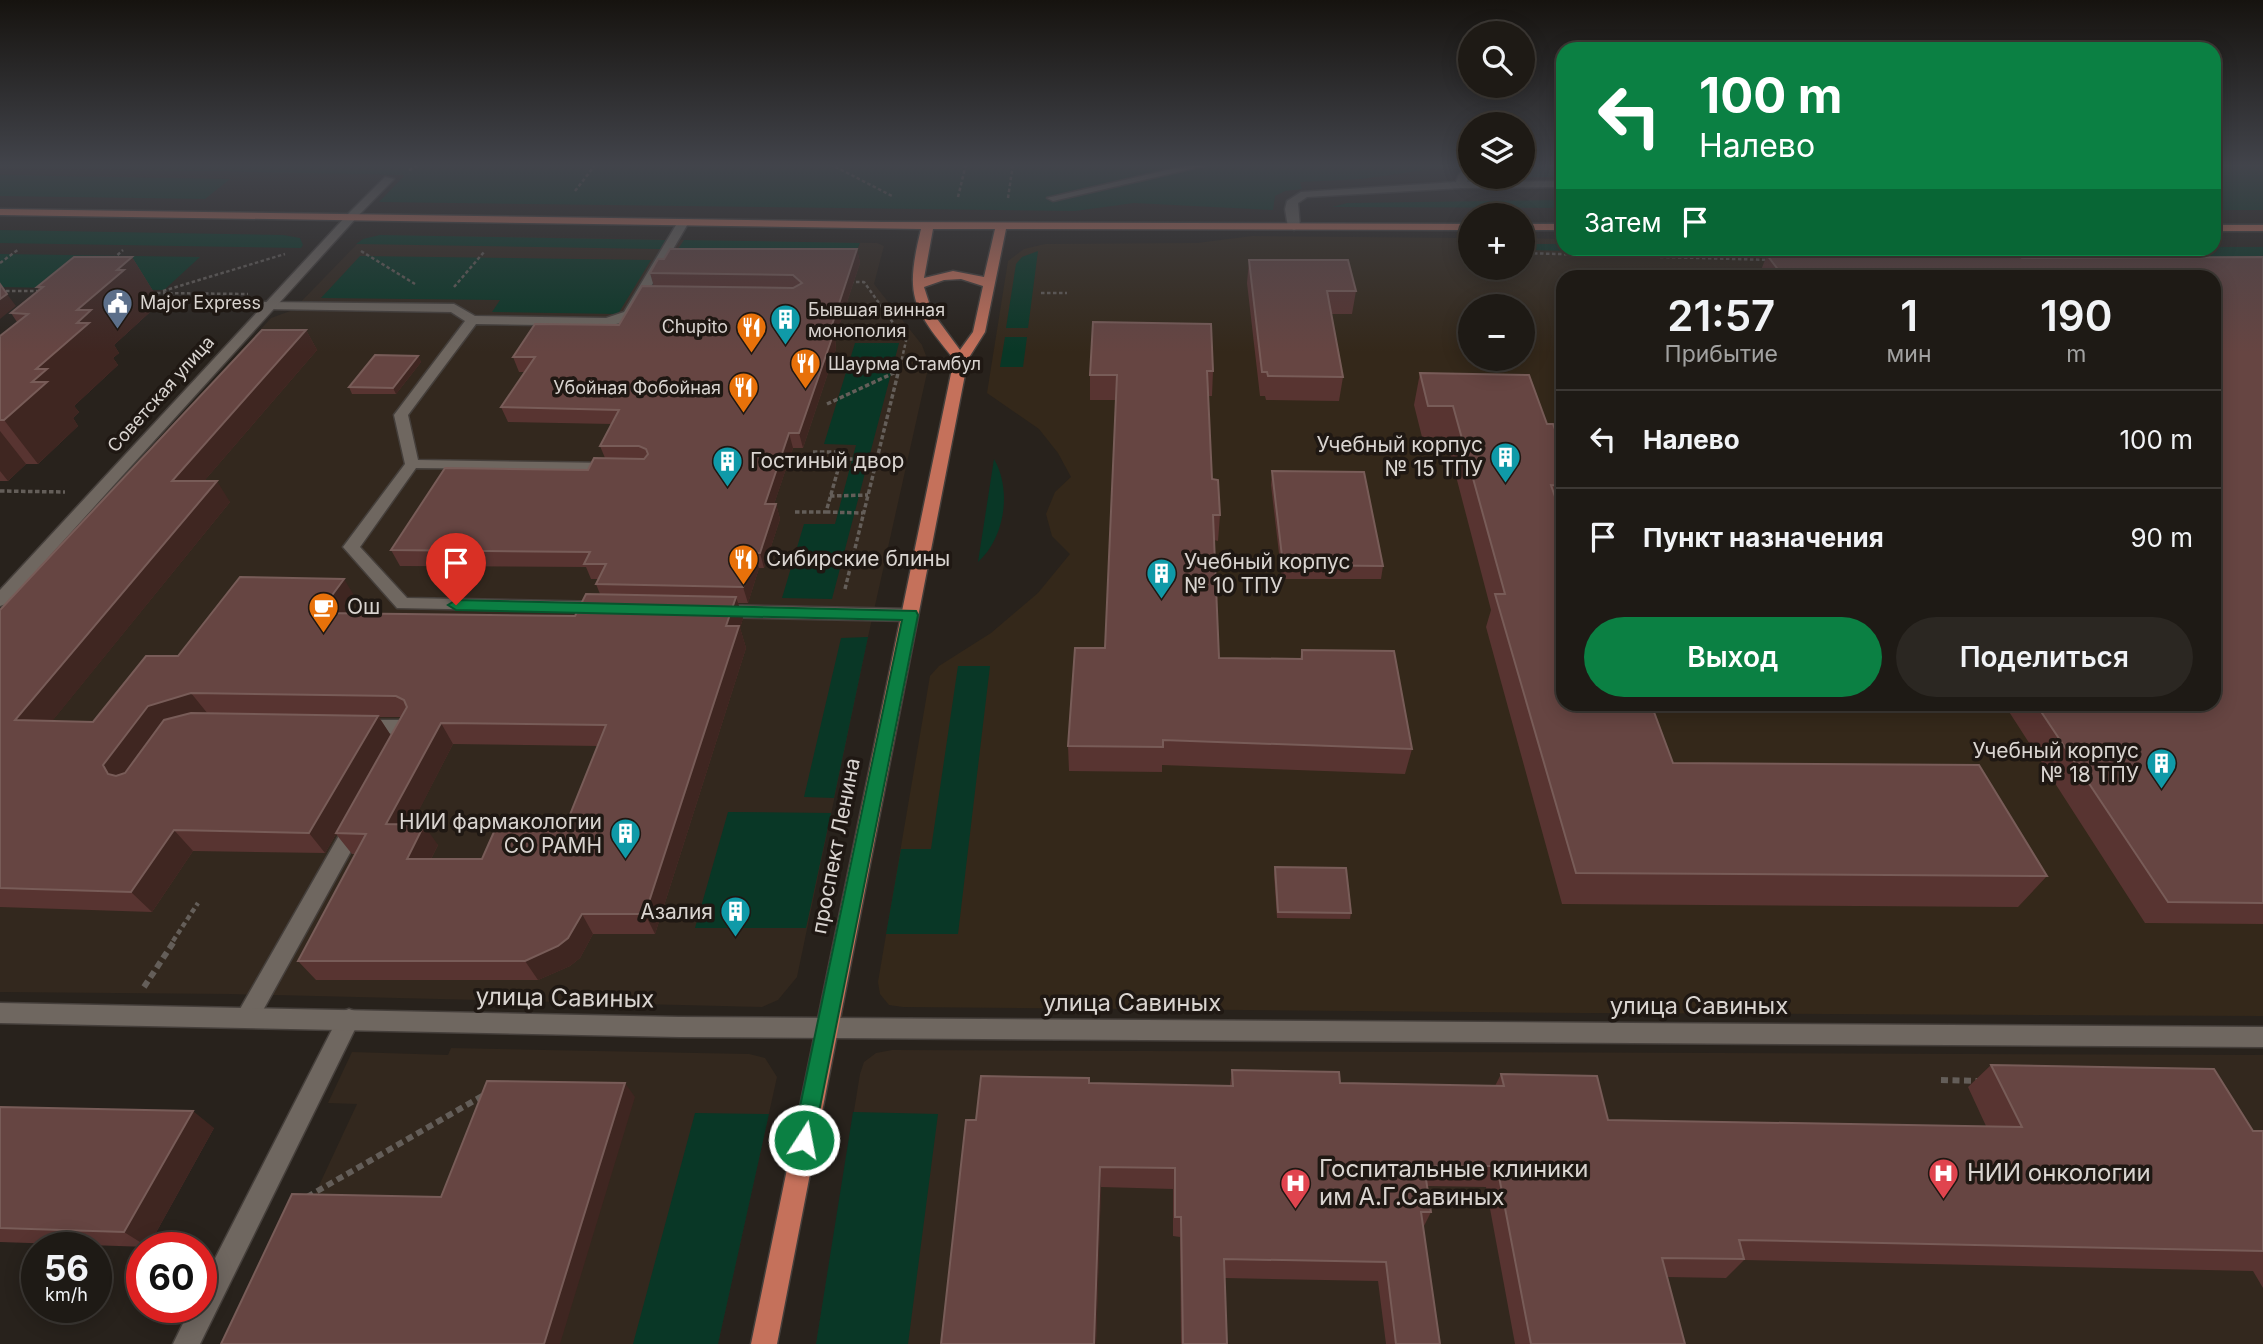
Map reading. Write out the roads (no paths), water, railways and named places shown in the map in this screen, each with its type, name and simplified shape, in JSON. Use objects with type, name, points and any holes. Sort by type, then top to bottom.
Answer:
[{"type":"main road","points":[[928,227],[916,286],[919,301],[929,320],[961,359]]},
{"type":"main road","name":"проспект Ленина","points":[[764,1344],[961,359],[979,332],[1001,227]]},
{"type":"main road","points":[[1212,227],[1458,227]]},
{"type":"main road","points":[[1535,228],[1556,228]]},
{"type":"main road","points":[[2221,228],[2263,228]]},
{"type":"main road","points":[[916,286],[934,277],[958,274],[975,276],[989,284]]},
{"type":"street","name":"Советская улица","points":[[0,600],[342,227]]},
{"type":"street","points":[[273,300],[454,309],[472,320],[611,322],[626,317],[647,294],[681,227]]},
{"type":"street","points":[[472,320],[401,415],[412,464],[351,547],[403,604],[622,609]]},
{"type":"street","points":[[412,464],[630,468]]},
{"type":"street","points":[[704,610],[911,615]]},
{"type":"street","points":[[342,726],[410,727],[396,752]]},
{"type":"street","points":[[248,1016],[362,812]]},
{"type":"street","name":"улица Савиных","points":[[0,1013],[826,1028],[2263,1037]]},
{"type":"street","points":[[186,1344],[349,1019]]},
{"type":"place","name":"Major Express","points":[[117,330]]},
{"type":"place","name":"Бывшая винная монополия","points":[[785,347]]},
{"type":"place","name":"Chupito","points":[[751,354]]},
{"type":"place","name":"Шаурма Стамбул","points":[[805,391]]},
{"type":"place","name":"Убойная Фобойная","points":[[744,415]]},
{"type":"place","name":"Учебный корпус № 15 ТПУ","points":[[1506,484]]},
{"type":"place","name":"Гостиный двор","points":[[727,488]]},
{"type":"place","name":"Сибирские блины","points":[[743,586]]},
{"type":"place","name":"Учебный корпус № 10 ТПУ","points":[[1161,601]]},
{"type":"place","name":"Ош","points":[[324,634]]},
{"type":"place","name":"Учебный корпус № 18 ТПУ","points":[[2162,790]]},
{"type":"place","name":"НИИ фармакологии СО РАМН","points":[[625,861]]},
{"type":"place","name":"Азалия","points":[[736,939]]},
{"type":"place","name":"НИИ онкологии","points":[[1944,1200]]},
{"type":"place","name":"Госпитальные клиники им А.Г.Савиных","points":[[1296,1210]]}]
